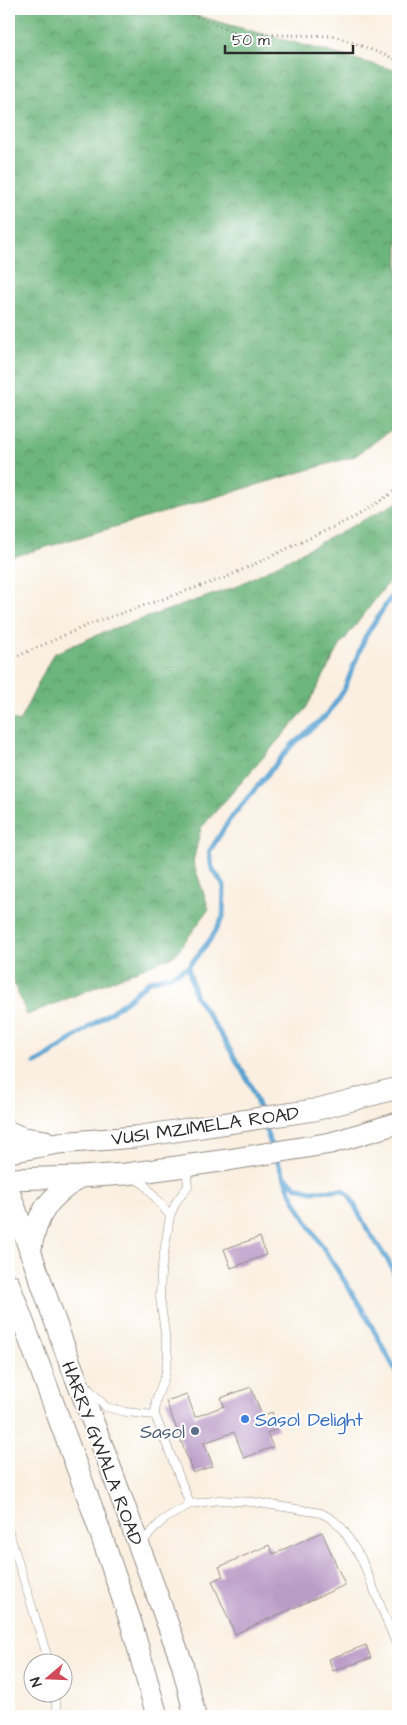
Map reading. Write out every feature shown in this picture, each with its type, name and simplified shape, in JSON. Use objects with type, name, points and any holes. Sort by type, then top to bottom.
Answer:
[{"type":"main road","name":"VUSI MZIMELA ROAD","points":[[9,1152],[59,1143],[134,1137],[314,1110],[398,1088]]},
{"type":"main road","name":"VUSI MZIMELA ROAD","points":[[9,1179],[126,1174],[247,1157],[331,1143],[398,1122]]},
{"type":"main road","points":[[9,1132],[23,1138],[59,1143]]},
{"type":"main road","points":[[30,1253],[39,1216],[62,1189],[80,1177]]},
{"type":"main road","name":"HARRY GWALA ROAD","points":[[9,1191],[67,1355],[152,1579],[182,1664],[195,1716]]},
{"type":"main road","name":"HARRY GWALA ROAD","points":[[9,1284],[101,1535],[132,1626],[158,1716]]},
{"type":"lane","points":[[186,1165],[188,1186],[176,1202],[170,1216],[161,1272],[160,1297],[168,1364],[164,1381],[156,1400],[155,1415],[190,1504]]},
{"type":"lane","points":[[126,1174],[146,1185],[170,1216]]},
{"type":"lane","points":[[67,1355],[84,1384],[106,1407],[126,1412],[155,1415]]},
{"type":"lane","points":[[138,1546],[164,1520],[190,1504],[220,1500],[253,1502],[320,1513],[332,1519],[342,1528],[361,1558],[398,1648]]},
{"type":"lane","points":[[9,1532],[46,1652]]},
{"type":"lane","points":[[56,1702],[58,1716]]},
{"type":"path","points":[[178,9],[238,34],[335,36],[398,60]]},
{"type":"path","points":[[9,660],[90,624],[227,577],[357,516],[398,489]]},
{"type":"green space","points":[[9,9],[172,9],[398,71],[398,425],[355,456],[9,558]]},
{"type":"green space","points":[[398,502],[398,570],[341,644],[305,710],[201,828],[193,862],[209,909],[175,955],[27,1015],[9,971],[9,718],[19,722],[53,654],[104,632],[235,587]]},
{"type":"building","points":[[260,1237],[266,1255],[231,1268],[224,1249]]},
{"type":"building","points":[[251,1387],[262,1416],[272,1412],[278,1429],[267,1433],[273,1447],[244,1458],[234,1432],[204,1443],[213,1466],[193,1473],[166,1401],[187,1394],[195,1417],[224,1406],[221,1398]]},
{"type":"building","points":[[322,1532],[345,1585],[235,1634],[212,1581],[223,1576],[219,1567],[269,1545],[273,1554]]},
{"type":"building","points":[[366,1645],[371,1658],[333,1671],[329,1659]]},
{"type":"waterway","points":[[261,1114],[251,1086],[195,995],[188,967],[210,940],[223,917],[224,886],[212,868],[209,852],[230,819],[292,745],[327,715],[344,690],[365,637],[398,586]]},
{"type":"waterway","points":[[35,1063],[44,1059],[126,1001],[149,981],[169,976],[188,967]]},
{"type":"waterway","points":[[263,1122],[272,1147]]},
{"type":"waterway","points":[[276,1157],[292,1196],[359,1304],[398,1374]]},
{"type":"waterway","points":[[284,1176],[297,1187],[311,1191],[342,1190],[349,1195],[366,1227],[390,1264],[398,1282]]},
{"type":"place","name":"Sasol Delight","points":[[245,1419]]},
{"type":"place","name":"Sasol","points":[[195,1431]]}]
